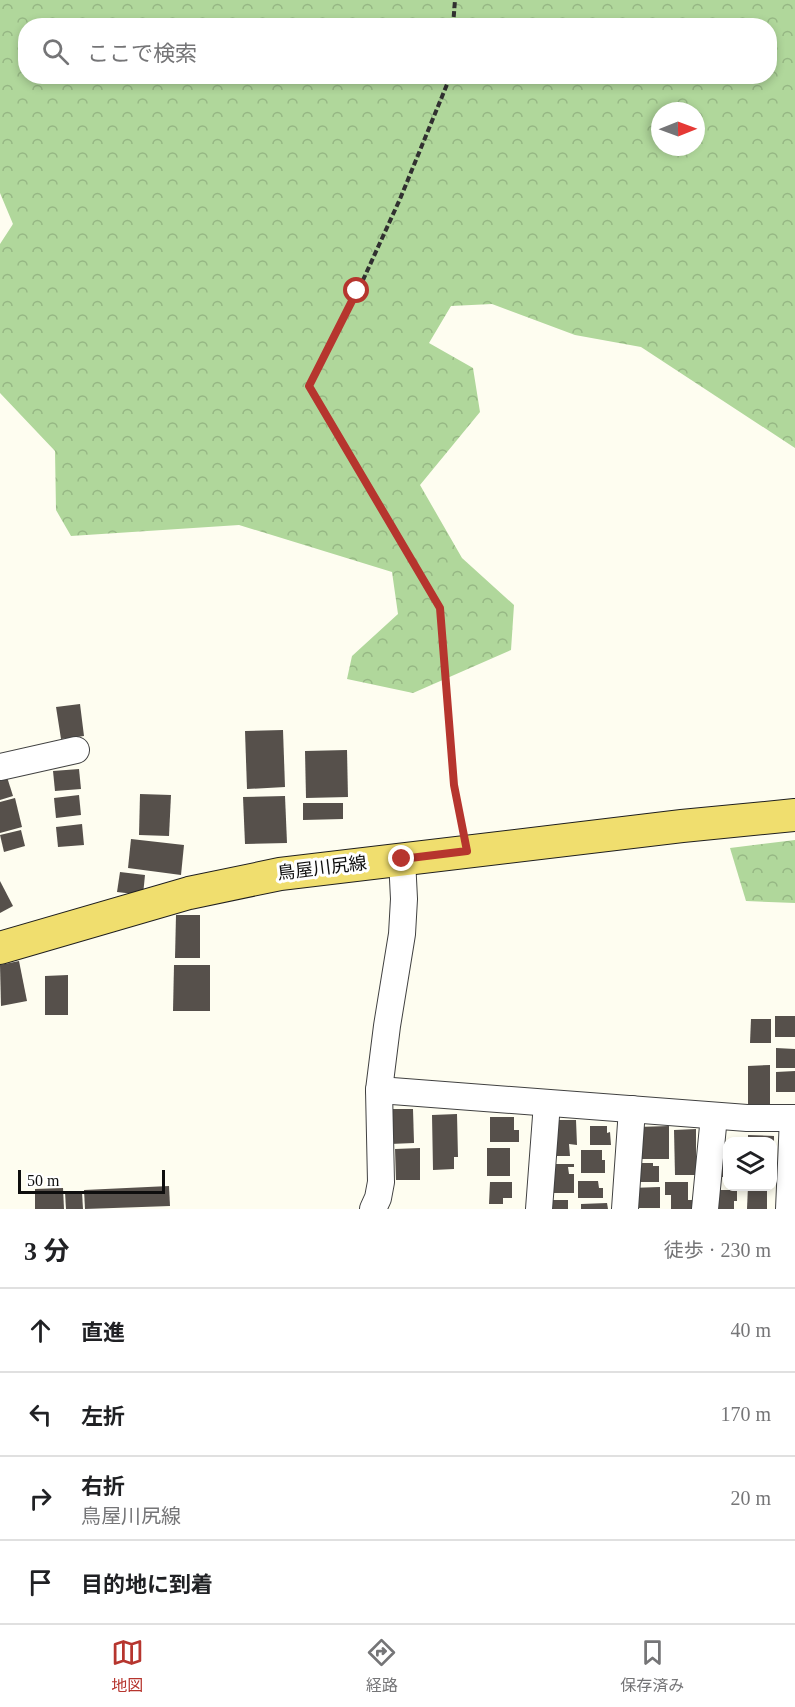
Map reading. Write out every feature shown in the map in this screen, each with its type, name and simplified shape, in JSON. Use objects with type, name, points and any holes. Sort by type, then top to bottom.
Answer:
[{"type":"main road","name":"鳥屋川尻線","points":[[0,948],[220,885],[295,871],[795,815]]},
{"type":"street","points":[[0,766],[76,750]]},
{"type":"street","points":[[373,1209],[381,1182],[379,1090],[402,934],[404,899],[402,859]]},
{"type":"street","points":[[379,1090],[714,1116],[794,1118],[789,1209]]},
{"type":"street","points":[[539,1209],[547,1103]]},
{"type":"street","points":[[625,1209],[632,1109]]},
{"type":"street","points":[[705,1209],[714,1116]]},
{"type":"path","points":[[453,18],[454,0]]},
{"type":"path","points":[[447,84],[400,199],[309,386],[440,608],[454,785],[467,851]]},
{"type":"green space","points":[[0,0],[795,0],[795,448],[641,347],[575,335],[492,304],[451,306],[429,343],[473,368],[480,412],[420,485],[462,558],[514,605],[511,650],[413,693],[347,679],[352,656],[398,614],[392,572],[239,525],[71,536],[56,510],[55,451],[0,393],[0,244],[13,224],[0,193]]},
{"type":"green space","points":[[795,840],[795,903],[746,901],[730,848]]},
{"type":"building","points":[[80,704],[84,736],[61,739],[56,707]]},
{"type":"building","points":[[283,730],[285,787],[247,789],[245,731]]},
{"type":"building","points":[[347,750],[348,797],[306,798],[305,751]]},
{"type":"building","points":[[79,769],[81,789],[55,791],[53,771]]},
{"type":"building","points":[[7,777],[13,796],[0,800],[0,779]]},
{"type":"building","points":[[140,794],[171,795],[169,836],[139,835]]},
{"type":"building","points":[[79,795],[81,815],[56,818],[54,798]]},
{"type":"building","points":[[285,796],[287,843],[245,844],[243,797]]},
{"type":"building","points":[[15,798],[22,827],[0,833],[0,802]]},
{"type":"building","points":[[303,803],[343,803],[343,819],[303,820]]},
{"type":"building","points":[[82,824],[84,845],[58,847],[56,827]]},
{"type":"building","points":[[21,830],[25,846],[4,852],[0,835]]},
{"type":"building","points":[[131,839],[184,845],[181,875],[128,868]]},
{"type":"building","points":[[120,872],[145,875],[143,895],[117,892]]},
{"type":"building","points":[[0,881],[13,906],[0,913]]},
{"type":"building","points":[[176,915],[200,915],[200,958],[175,958]]},
{"type":"building","points":[[19,961],[27,1001],[1,1006],[0,965]]},
{"type":"building","points":[[174,965],[210,965],[210,1011],[173,1011]]},
{"type":"building","points":[[68,975],[68,1015],[45,1015],[45,976]]},
{"type":"building","points":[[775,1016],[795,1016],[795,1037],[775,1037]]},
{"type":"building","points":[[751,1019],[771,1019],[771,1043],[750,1043]]},
{"type":"building","points":[[776,1048],[795,1049],[795,1068],[776,1068]]},
{"type":"building","points":[[770,1065],[770,1112],[748,1112],[748,1066]]},
{"type":"building","points":[[795,1071],[795,1092],[776,1092],[776,1072]]},
{"type":"building","points":[[390,1109],[413,1109],[414,1143],[390,1144]]},
{"type":"building","points":[[457,1114],[458,1157],[454,1157],[454,1169],[433,1170],[432,1115]]},
{"type":"building","points":[[490,1117],[514,1117],[514,1130],[519,1130],[519,1142],[490,1142]]},
{"type":"building","points":[[554,1120],[576,1120],[577,1145],[569,1144],[570,1156],[554,1156]]},
{"type":"building","points":[[590,1126],[607,1126],[611,1145],[590,1145]]},
{"type":"building","points":[[669,1126],[669,1159],[637,1159],[637,1127]]},
{"type":"building","points":[[696,1129],[696,1175],[675,1175],[674,1130]]},
{"type":"building","points":[[748,1135],[774,1136],[774,1137],[748,1137]]},
{"type":"building","points":[[721,1143],[723,1143],[723,1177],[721,1177]]},
{"type":"building","points":[[420,1148],[420,1180],[396,1180],[395,1149]]},
{"type":"building","points":[[487,1148],[510,1148],[510,1176],[487,1176]]},
{"type":"building","points":[[581,1150],[602,1150],[605,1173],[581,1173]]},
{"type":"building","points":[[632,1163],[653,1163],[653,1166],[659,1166],[659,1182],[633,1182]]},
{"type":"building","points":[[551,1164],[574,1164],[574,1167],[568,1167],[569,1174],[574,1174],[574,1193],[551,1193]]},
{"type":"building","points":[[578,1181],[598,1181],[599,1188],[603,1188],[603,1198],[578,1198]]},
{"type":"building","points":[[490,1182],[512,1182],[512,1198],[503,1198],[503,1204],[489,1204]]},
{"type":"building","points":[[665,1182],[688,1182],[688,1200],[698,1200],[698,1209],[671,1209],[671,1195],[665,1195]]},
{"type":"building","points":[[169,1186],[170,1206],[85,1209],[84,1190]]},
{"type":"building","points":[[660,1187],[660,1208],[630,1208],[630,1188]]},
{"type":"building","points":[[63,1188],[64,1209],[35,1209],[35,1189]]},
{"type":"building","points":[[715,1190],[737,1191],[734,1209],[715,1209]]},
{"type":"building","points":[[748,1191],[767,1191],[767,1209],[747,1209]]},
{"type":"building","points":[[65,1192],[82,1192],[83,1209],[66,1209]]},
{"type":"building","points":[[550,1200],[568,1200],[568,1209],[550,1209]]},
{"type":"building","points":[[607,1203],[608,1209],[581,1209],[581,1204]]},
{"type":"route","points":[[357,291],[309,386],[440,608],[454,785],[467,851],[402,859]]}]
